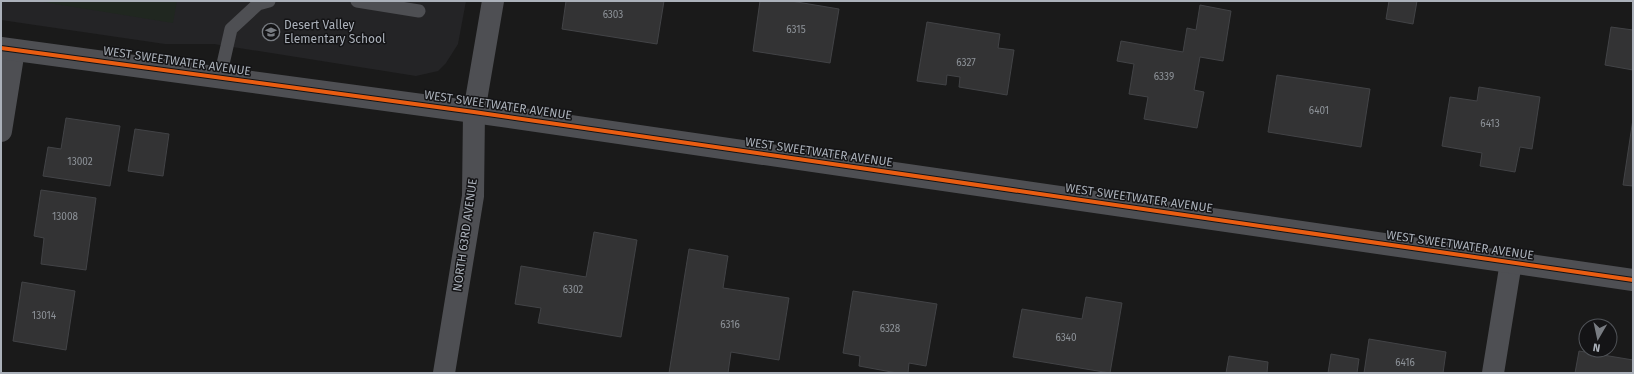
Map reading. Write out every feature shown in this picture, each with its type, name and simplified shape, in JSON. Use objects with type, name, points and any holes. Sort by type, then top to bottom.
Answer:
[{"type":"street","name":"NORTH 63RD AVENUE","points":[[444,373],[473,196],[474,112],[493,1]]},
{"type":"street","name":"WEST SWEETWATER AVENUE","points":[[7,49],[474,112],[1633,280]]},
{"type":"street","points":[[1,131],[7,49]]},
{"type":"street","points":[[1493,373],[1511,262]]},
{"type":"lane","points":[[220,77],[231,29],[258,4],[268,1]]},
{"type":"lane","points":[[357,1],[419,10]]},
{"type":"shaded area","name":"Desert Valley Elementary School","points":[[1,1],[466,1],[458,44],[446,63],[438,71],[416,76],[214,44],[165,44],[1,20]]},
{"type":"shaded area","points":[[37,1],[177,1],[173,23]]},
{"type":"building","points":[[566,1],[664,1],[657,44],[562,29]]},
{"type":"building","points":[[760,1],[791,1],[839,9],[830,63],[753,51]]},
{"type":"building","points":[[1389,1],[1417,1],[1413,24],[1386,19]]},
{"type":"building","points":[[1200,5],[1231,11],[1223,61],[1200,57],[1194,90],[1204,92],[1197,128],[1144,119],[1148,97],[1129,94],[1134,64],[1117,61],[1121,41],[1183,52],[1187,28],[1196,30]]},
{"type":"building","points":[[927,22],[1000,34],[998,48],[1014,50],[1007,95],[959,87],[960,77],[947,75],[946,85],[917,81]]},
{"type":"building","points":[[1611,27],[1633,30],[1633,70],[1605,65]]},
{"type":"building","points":[[1277,75],[1370,89],[1361,147],[1268,132]]},
{"type":"building","points":[[1479,87],[1540,97],[1532,149],[1520,147],[1515,172],[1480,166],[1482,153],[1442,146],[1450,97],[1477,101]]},
{"type":"building","points":[[66,118],[120,126],[110,186],[43,176],[48,147],[61,149]]},
{"type":"building","points":[[1633,119],[1633,186],[1623,185]]},
{"type":"building","points":[[135,129],[169,134],[163,176],[128,171]]},
{"type":"building","points":[[41,190],[96,198],[86,270],[41,264],[44,238],[34,236]]},
{"type":"building","points":[[594,232],[637,240],[621,337],[538,323],[541,308],[515,304],[521,266],[586,277]]},
{"type":"building","points":[[689,249],[728,256],[723,288],[789,298],[779,360],[731,352],[728,373],[669,373]]},
{"type":"building","points":[[22,282],[75,291],[66,350],[13,341]]},
{"type":"building","points":[[853,291],[937,304],[926,366],[909,363],[908,373],[897,373],[859,366],[860,356],[843,353]]},
{"type":"building","points":[[1086,297],[1122,303],[1110,373],[1013,357],[1022,309],[1082,319]]},
{"type":"building","points":[[1369,339],[1446,352],[1443,373],[1364,373]]},
{"type":"building","points":[[1331,354],[1359,359],[1357,373],[1328,373]]},
{"type":"building","points":[[1229,356],[1268,362],[1267,373],[1226,373]]},
{"type":"building","points":[[1578,356],[1578,358],[1618,358],[1633,360],[1633,373],[1575,373]]},
{"type":"cycle path","points":[[1,48],[474,112],[1633,280]]},
{"type":"place","name":"Desert Valley Elementary School","points":[[271,32]]}]
